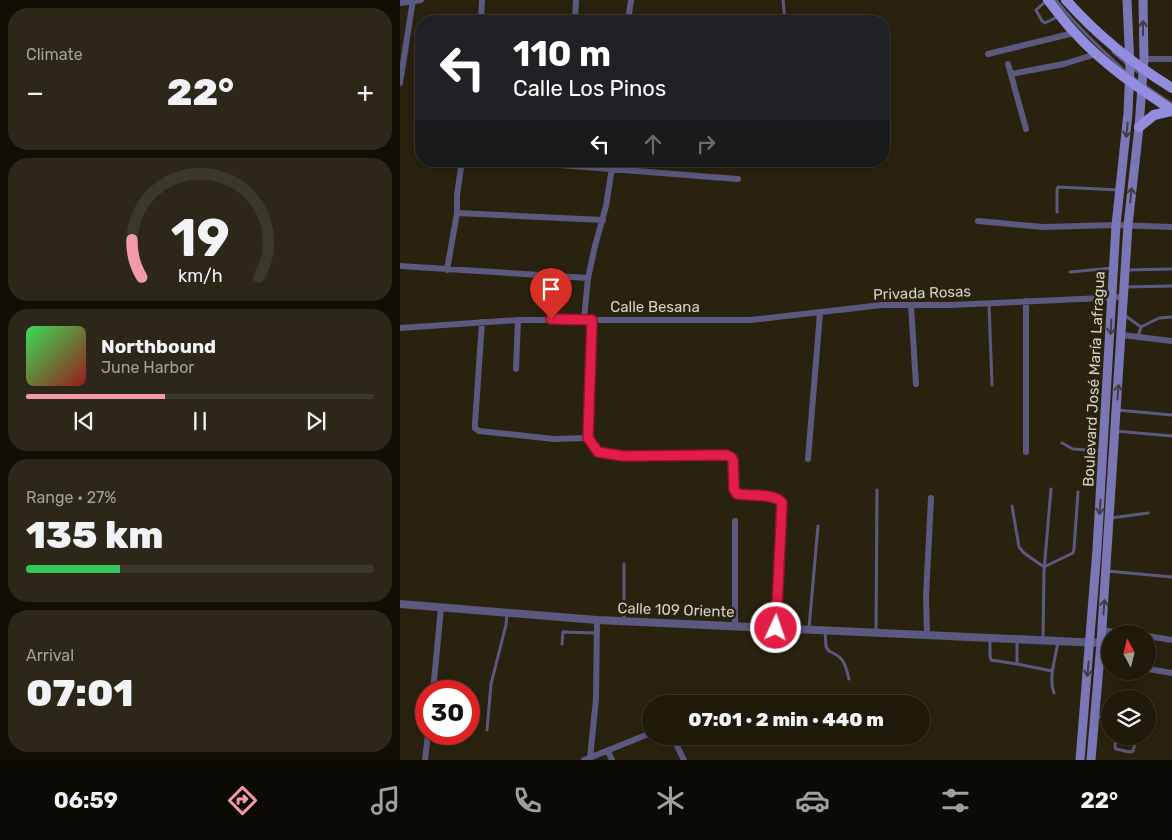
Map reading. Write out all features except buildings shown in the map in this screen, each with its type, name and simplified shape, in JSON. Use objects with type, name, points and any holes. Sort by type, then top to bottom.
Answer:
[{"type":"main road","points":[[1048,0],[1074,33],[1096,54],[1142,79],[1172,111]]},
{"type":"main road","points":[[1066,0],[1094,28],[1130,71],[1142,79],[1172,88]]},
{"type":"main road","name":"Boulevard José María Lafragua","points":[[1080,760],[1091,642],[1104,451],[1116,225],[1127,136],[1130,71],[1127,0]]},
{"type":"main road","name":"Boulevard José María Lafragua","points":[[1102,625],[1128,225],[1139,127],[1144,59],[1143,0]]},
{"type":"main road","points":[[1139,127],[1154,115],[1172,111]]},
{"type":"main road","name":"Boulevard José María Lafragua","points":[[1092,760],[1101,652]]},
{"type":"street","points":[[400,3],[421,0]]},
{"type":"street","points":[[481,15],[482,0]]},
{"type":"street","points":[[575,15],[576,0]]},
{"type":"street","points":[[629,15],[631,0]]},
{"type":"street","points":[[400,83],[413,1]]},
{"type":"street","points":[[988,54],[1074,33]]},
{"type":"street","points":[[1011,74],[1064,64],[1096,54]]},
{"type":"street","points":[[1144,59],[1172,59]]},
{"type":"street","points":[[1008,64],[1026,129]]},
{"type":"street","points":[[447,270],[461,167]]},
{"type":"street","points":[[590,167],[738,179]]},
{"type":"street","points":[[584,319],[588,278],[603,220],[612,167]]},
{"type":"street","points":[[456,213],[603,220]]},
{"type":"street","points":[[978,221],[1043,227],[1128,225],[1172,227]]},
{"type":"street","points":[[400,266],[588,278]]},
{"type":"street","name":"Privada Rosas","points":[[820,313],[882,305],[989,303],[1124,297]]},
{"type":"street","points":[[1026,301],[1026,452]]},
{"type":"street","points":[[911,305],[916,384]]},
{"type":"street","points":[[808,458],[820,313]]},
{"type":"street","name":"Calle Besana","points":[[400,328],[518,320],[751,320],[820,313]]},
{"type":"street","points":[[516,369],[518,320]]},
{"type":"street","points":[[592,320],[588,438],[598,452],[623,456],[726,455],[733,460],[734,489],[737,494],[780,499],[782,503],[776,628]]},
{"type":"street","points":[[482,322],[475,424],[477,430],[554,439],[588,438]]},
{"type":"street","points":[[1122,335],[1172,341]]},
{"type":"street","points":[[927,636],[926,596],[931,498]]},
{"type":"street","points":[[735,521],[735,626]]},
{"type":"street","name":"Calle 109 Oriente","points":[[400,604],[624,622],[1101,643]]},
{"type":"street","points":[[434,680],[441,608]]},
{"type":"street","points":[[596,620],[596,699],[587,759],[642,737]]},
{"type":"street","points":[[1156,637],[1172,640]]},
{"type":"street","points":[[1156,670],[1172,673]]},
{"type":"street","points":[[425,760],[427,745]]},
{"type":"street","points":[[676,745],[684,760]]},
{"type":"street","points":[[608,751],[612,760]]},
{"type":"lane","points":[[783,0],[784,15]]},
{"type":"lane","points":[[1048,0],[1036,10],[1042,21],[1045,23],[1060,15]]},
{"type":"lane","points":[[1056,0],[1094,43],[1130,71]]},
{"type":"lane","points":[[1062,0],[1073,15],[1130,71]]},
{"type":"lane","points":[[1142,79],[1172,92]]},
{"type":"lane","points":[[1142,79],[1172,104]]},
{"type":"lane","points":[[1057,212],[1058,187],[1120,190]]},
{"type":"lane","points":[[1070,272],[1114,268]]},
{"type":"lane","points":[[1125,270],[1171,270]]},
{"type":"lane","points":[[1124,286],[1172,286]]},
{"type":"lane","points":[[989,303],[992,385]]},
{"type":"lane","points":[[1123,314],[1141,327]]},
{"type":"lane","points":[[1138,337],[1141,327],[1159,318],[1172,317]]},
{"type":"lane","points":[[1117,410],[1172,415]]},
{"type":"lane","points":[[1115,431],[1172,436]]},
{"type":"lane","points":[[1062,443],[1073,449],[1104,451]]},
{"type":"lane","points":[[1043,640],[1044,567],[1051,489]]},
{"type":"lane","points":[[876,633],[877,490]]},
{"type":"lane","points":[[1044,567],[1073,553],[1078,492]]},
{"type":"lane","points":[[1012,506],[1019,547],[1024,553],[1044,567]]},
{"type":"lane","points":[[1110,518],[1148,513]]},
{"type":"lane","points":[[810,629],[818,526]]},
{"type":"lane","points":[[624,564],[624,622]]},
{"type":"lane","points":[[1106,571],[1172,577]]},
{"type":"lane","points":[[486,730],[491,684],[507,614]]},
{"type":"lane","points":[[825,630],[826,646],[829,651],[838,655],[843,660],[849,679]]},
{"type":"lane","points":[[562,644],[563,632],[596,634]]},
{"type":"lane","points":[[990,637],[991,660],[1052,671]]},
{"type":"lane","points":[[1017,638],[1017,664]]},
{"type":"lane","points":[[1054,694],[1052,671],[1058,640]]},
{"type":"lane","points":[[1095,716],[1101,717]]},
{"type":"lane","points":[[1115,745],[1116,749],[1130,752],[1133,751],[1136,745]]},
{"type":"route","points":[[551,319],[592,320],[588,438],[598,452],[623,456],[726,455],[733,460],[734,489],[737,494],[780,499],[782,503],[776,628]]}]
